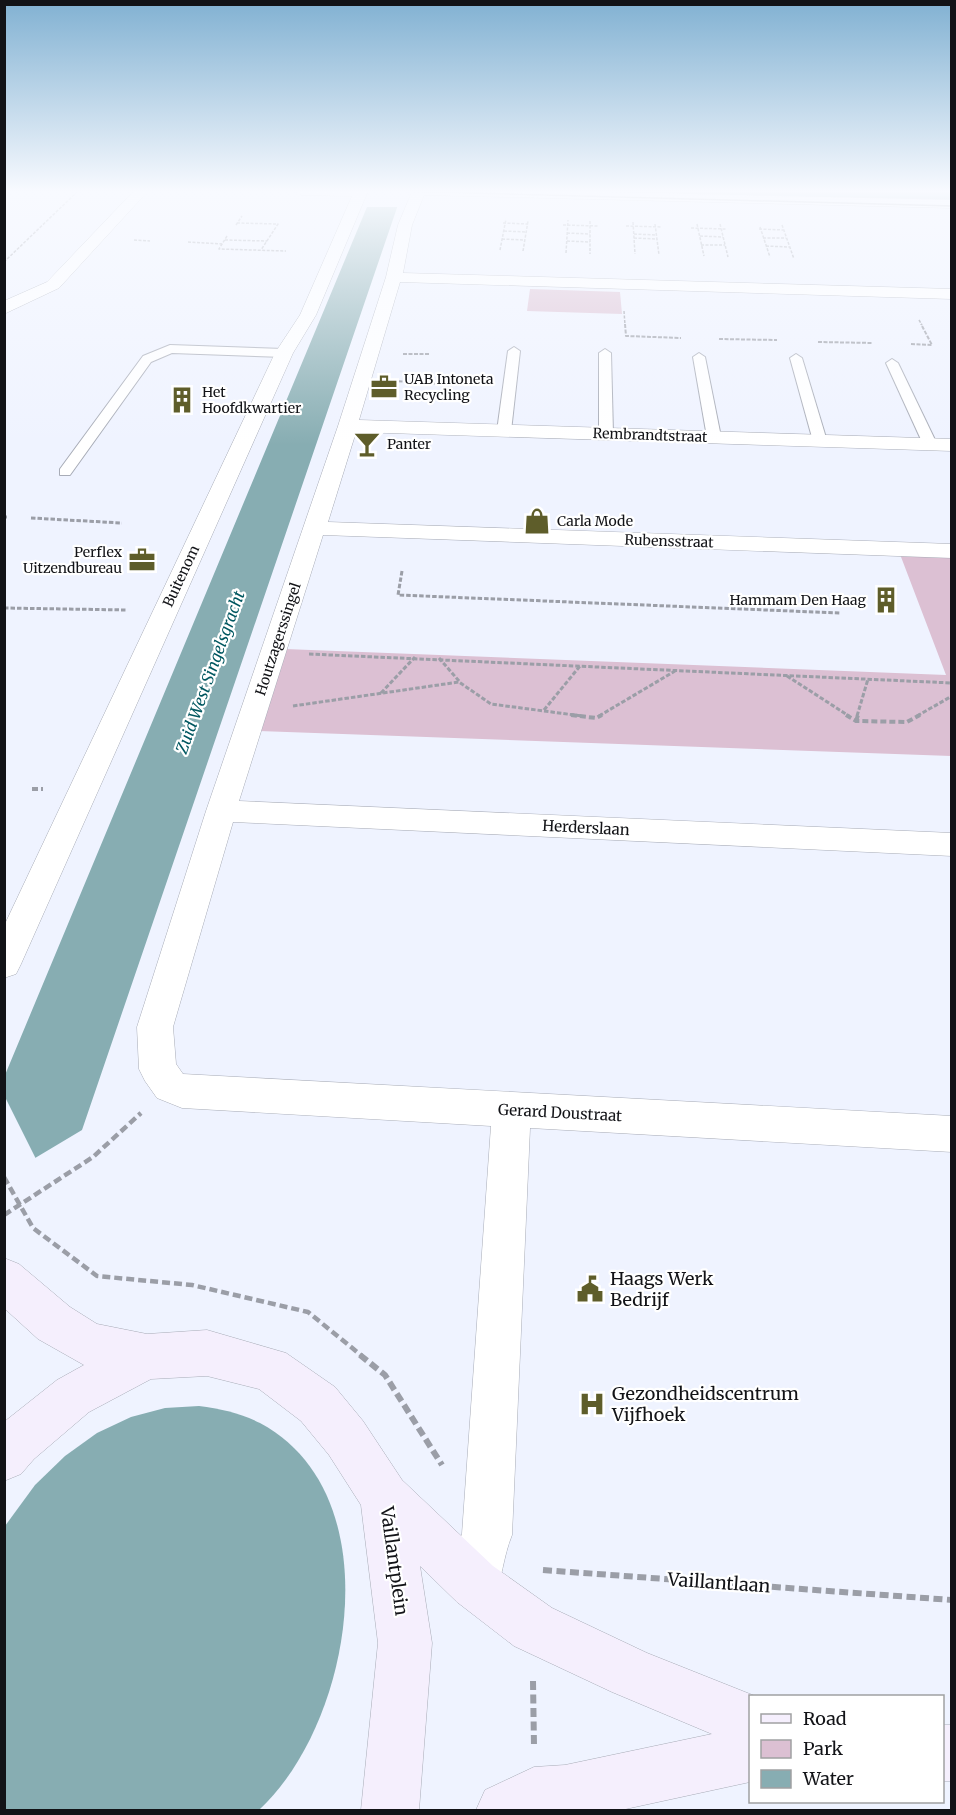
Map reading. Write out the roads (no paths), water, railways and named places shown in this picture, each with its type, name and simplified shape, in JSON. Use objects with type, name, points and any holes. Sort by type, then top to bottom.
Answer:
[{"type":"main road","points":[[4,1279],[54,1323],[89,1345],[147,1357]]},
{"type":"main road","name":"Vaillantplein","points":[[4,1457],[17,1443],[73,1396],[147,1357],[207,1353],[270,1369],[318,1404],[346,1438],[385,1497],[405,1643],[390,1810]]},
{"type":"main road","points":[[385,1497],[476,1584],[533,1627],[631,1673],[749,1722]]},
{"type":"main road","points":[[520,1803],[749,1754]]},
{"type":"street","points":[[4,309],[53,285],[62,276]]},
{"type":"street","name":"Buitenom","points":[[4,964],[284,353],[308,315],[325,276]]},
{"type":"street","points":[[394,277],[951,294]]},
{"type":"street","name":"Houtzagerssingel","points":[[170,1086],[158,1069],[155,1027],[221,810],[348,426],[394,277]]},
{"type":"street","name":"Rembrandtstraat","points":[[348,426],[951,445]]},
{"type":"street","name":"Rubensstraat","points":[[314,528],[951,551]]},
{"type":"street","name":"Herderslaan","points":[[221,810],[951,845]]},
{"type":"street","name":"Gerard Doustraat","points":[[170,1086],[182,1091],[951,1134]]},
{"type":"street","points":[[476,1584],[479,1554],[487,1535],[511,1110]]},
{"type":"lane","points":[[65,472],[147,359],[170,349],[284,353]]},
{"type":"lane","points":[[504,431],[514,351]]},
{"type":"lane","points":[[605,353],[606,434]]},
{"type":"lane","points":[[699,357],[714,438]]},
{"type":"lane","points":[[796,358],[820,441]]},
{"type":"lane","points":[[892,363],[930,444]]},
{"type":"water","name":"Zuid West Singelsgracht","points":[[338,276],[374,276],[82,1130],[5,1176],[5,1075]]},
{"type":"water","points":[[199,1406],[230,1412],[260,1423],[302,1456],[329,1501],[343,1554],[345,1610],[336,1668],[318,1723],[291,1771],[259,1810],[5,1810],[5,1526],[35,1485],[65,1456],[97,1433],[131,1417],[165,1408]]},
{"type":"place","name":"UAB Intoneta Recycling","points":[[384,387]]},
{"type":"place","name":"Het Hoofdkwartier","points":[[182,400]]},
{"type":"place","name":"Panter","points":[[367,444]]},
{"type":"place","name":"Carla Mode","points":[[537,521]]},
{"type":"place","name":"Perflex Uitzendbureau","points":[[142,560]]},
{"type":"place","name":"Hammam Den Haag","points":[[886,600]]},
{"type":"place","name":"Haags Werk Bedrijf","points":[[590,1289]]},
{"type":"place","name":"Gezondheidscentrum Vijfhoek","points":[[592,1404]]}]
